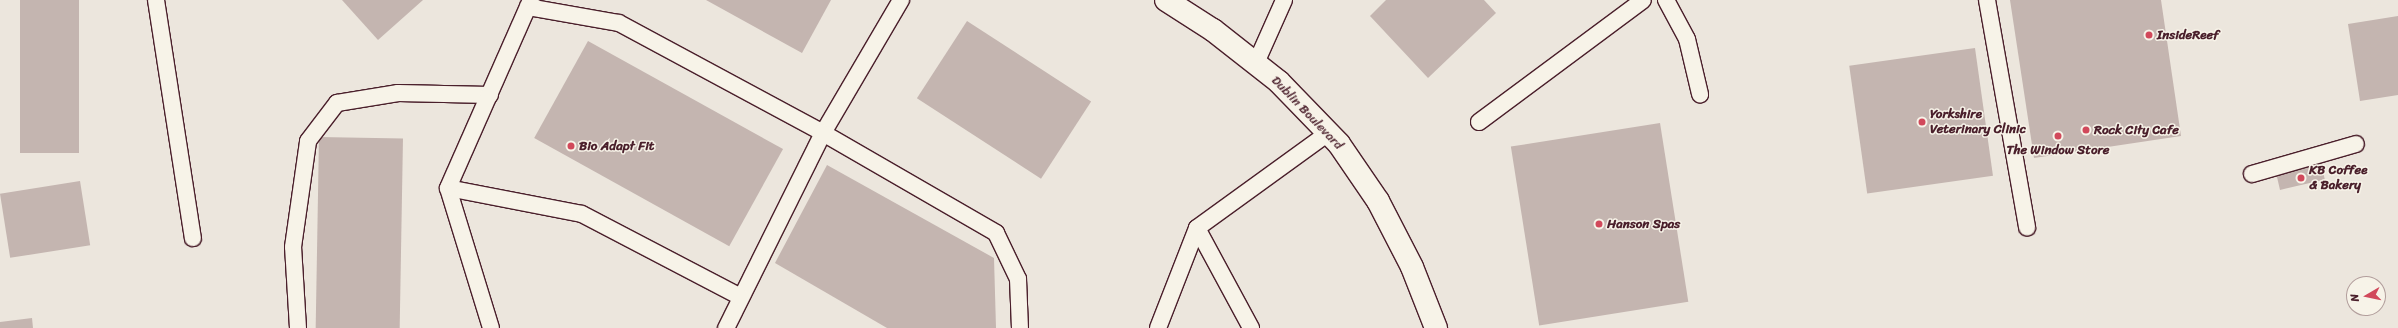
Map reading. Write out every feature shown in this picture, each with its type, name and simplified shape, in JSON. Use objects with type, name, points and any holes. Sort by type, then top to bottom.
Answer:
[{"type":"main road","name":"Dublin Boulevard","points":[[1166,0],[1256,63],[1279,82],[1339,144],[1378,200],[1412,267],[1436,328]]},
{"type":"lane","points":[[156,0],[193,238]]},
{"type":"lane","points":[[726,328],[823,133],[901,0]]},
{"type":"lane","points":[[1256,63],[1284,0]]},
{"type":"lane","points":[[1479,122],[1643,0]]},
{"type":"lane","points":[[1666,0],[1686,39],[1700,94]]},
{"type":"lane","points":[[1987,0],[2027,228]]},
{"type":"lane","points":[[491,328],[448,188],[529,4],[619,23],[823,133],[996,233],[1018,279],[1020,328]]},
{"type":"lane","points":[[298,328],[293,247],[308,141],[337,103],[398,93],[490,95]]},
{"type":"lane","points":[[1158,328],[1197,228],[1328,133]]},
{"type":"lane","points":[[2252,174],[2356,144]]},
{"type":"lane","points":[[448,188],[582,214],[741,296]]},
{"type":"lane","points":[[1197,228],[1251,328]]},
{"type":"building","points":[[20,0],[79,0],[79,153],[20,153]]},
{"type":"building","points":[[342,0],[423,0],[378,40]]},
{"type":"building","points":[[706,0],[831,0],[802,53]]},
{"type":"building","points":[[1386,0],[1484,0],[1496,13],[1428,78],[1370,16]]},
{"type":"building","points":[[2010,0],[2161,0],[2181,136],[2034,158]]},
{"type":"building","points":[[2398,16],[2398,95],[2360,101],[2348,24]]},
{"type":"building","points":[[967,21],[1091,102],[1041,179],[917,98]]},
{"type":"building","points":[[588,41],[783,149],[729,246],[534,138]]},
{"type":"building","name":"Yorkshire Veterinary Clinic","points":[[1975,48],[1993,176],[1867,193],[1849,66]]},
{"type":"building","name":"Hanson Spas","points":[[1660,123],[1688,302],[1539,325],[1511,147]]},
{"type":"building","points":[[319,137],[403,138],[400,328],[316,328]]},
{"type":"building","name":"KB Coffee & Bakery","points":[[2321,163],[2325,180],[2280,190],[2276,173]]},
{"type":"building","points":[[827,165],[994,258],[996,328],[887,328],[775,263]]},
{"type":"building","points":[[80,181],[90,245],[10,258],[0,194]]},
{"type":"building","points":[[32,318],[33,328],[0,328],[0,322]]},
{"type":"place","name":"InsideReef","points":[[2149,35]]},
{"type":"place","name":"Yorkshire Veterinary Clinic","points":[[1922,122]]},
{"type":"place","name":"Rock City Cafe","points":[[2086,130]]},
{"type":"place","name":"The Window Store","points":[[2058,136]]},
{"type":"place","name":"Bio Adapt Fit","points":[[571,146]]},
{"type":"place","name":"KB Coffee & Bakery","points":[[2301,178]]},
{"type":"place","name":"Hanson Spas","points":[[1599,224]]}]
